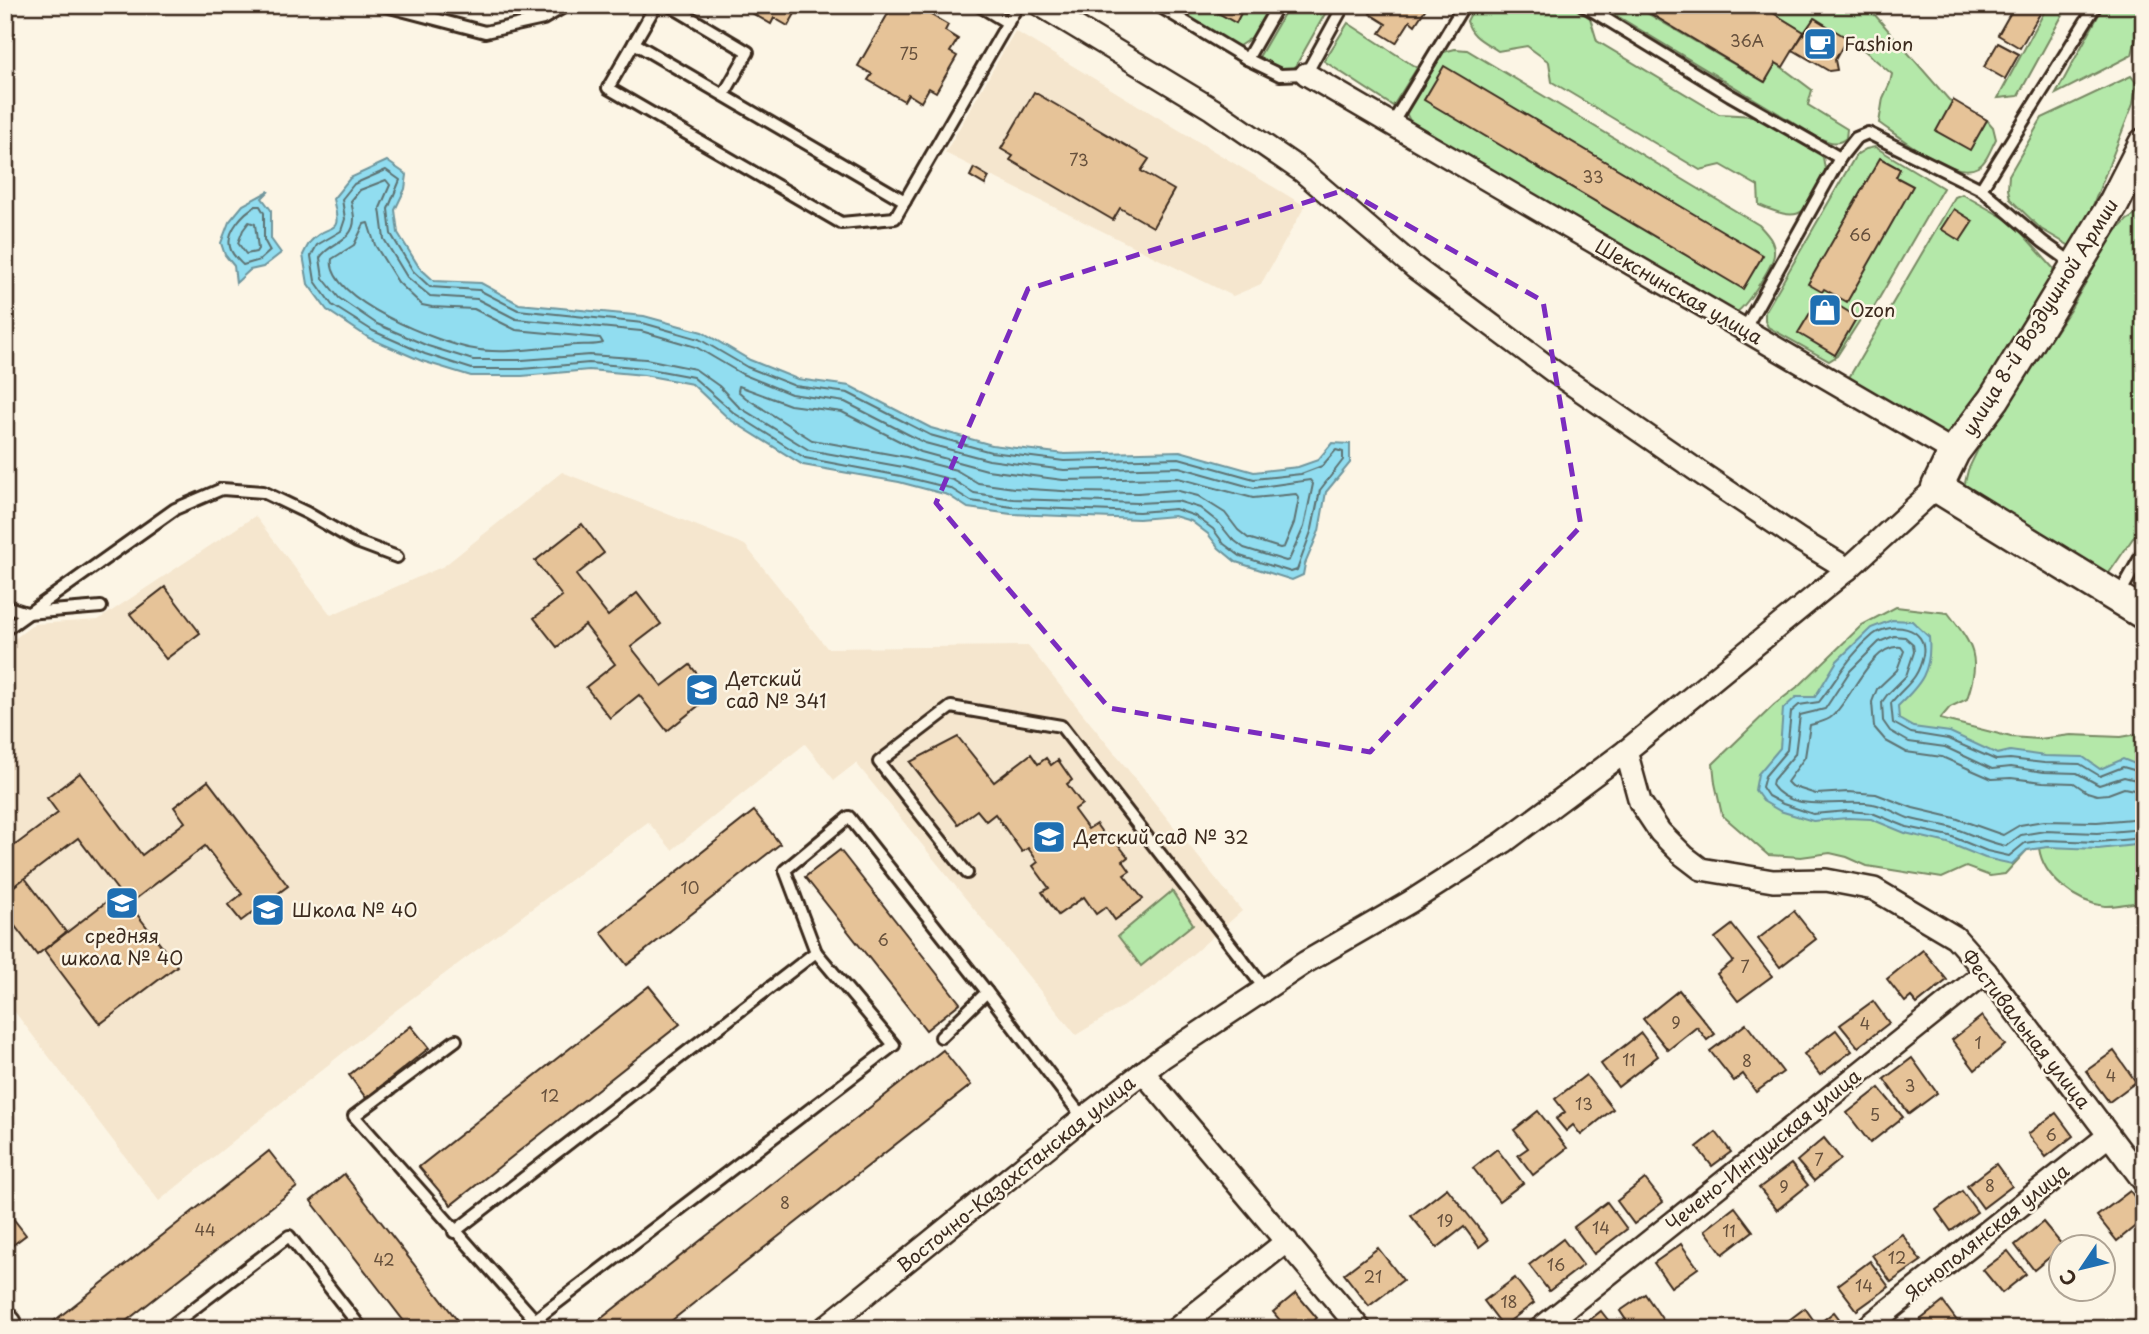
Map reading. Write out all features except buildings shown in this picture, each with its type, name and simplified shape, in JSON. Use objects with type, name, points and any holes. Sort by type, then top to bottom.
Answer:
[{"type":"street","points":[[1040,5],[1212,109],[1302,171],[1415,267],[1553,371],[1704,477],[1849,569]]},
{"type":"street","name":"Шекснинская улица","points":[[1306,74],[1954,452]]},
{"type":"street","name":"улица 8-й Воздушной Армии","points":[[1954,452],[1994,399],[2114,203],[2144,144]]},
{"type":"street","points":[[1143,1072],[1306,962],[1410,902],[1504,842],[1626,751],[1849,569],[1937,487],[1954,452]]},
{"type":"street","points":[[1937,487],[2144,614]]},
{"type":"street","name":"Фестивальная улица","points":[[1626,751],[1640,802],[1660,832],[1701,869],[1773,881],[1826,880],[1874,889],[1955,937],[1986,972],[2144,1182]]},
{"type":"street","name":"Чечено-Ингушская улица","points":[[1541,1329],[1986,972]]},
{"type":"street","name":"Восточно-Казахстанская улица","points":[[823,1329],[1143,1072],[1360,1329]]},
{"type":"street","name":"Яснополянская улица","points":[[1866,1329],[2108,1136]]},
{"type":"street","points":[[1176,1329],[1287,1241]]},
{"type":"lane","points":[[382,5],[485,32],[543,19],[567,5]]},
{"type":"lane","points":[[656,5],[608,88],[841,223],[895,218],[1018,5]]},
{"type":"lane","points":[[669,5],[748,52],[724,94]]},
{"type":"lane","points":[[978,5],[1008,23]]},
{"type":"lane","name":"Шекснинская улица","points":[[1157,5],[1247,59],[1280,75],[1306,74]]},
{"type":"lane","points":[[1247,59],[1278,5]]},
{"type":"lane","points":[[1306,74],[1344,5]]},
{"type":"lane","points":[[1392,124],[1464,5]]},
{"type":"lane","points":[[1583,5],[1730,95],[1840,158]]},
{"type":"lane","points":[[1982,189],[2096,5]]},
{"type":"lane","points":[[634,43],[905,201]]},
{"type":"lane","points":[[1745,330],[1840,158],[1856,138],[1868,133],[1982,189],[2043,242],[2075,265]]},
{"type":"lane","points":[[5,630],[176,509],[222,489],[263,492],[307,513],[357,542],[397,557]]},
{"type":"lane","points":[[2117,598],[2144,551]]},
{"type":"lane","points":[[5,606],[27,613],[101,607]]},
{"type":"lane","points":[[967,873],[880,762],[951,707],[1061,726],[1265,989]]},
{"type":"lane","points":[[536,1319],[894,1045],[816,952],[785,870],[849,817],[988,992],[1083,1118]]},
{"type":"lane","points":[[454,1232],[816,952]]},
{"type":"lane","points":[[941,1037],[988,992]]},
{"type":"lane","points":[[456,1040],[354,1116],[454,1232],[543,1329]]},
{"type":"lane","points":[[167,1329],[289,1236],[362,1329]]},
{"type":"lane","points":[[5,1308],[15,1320],[5,1328]]},
{"type":"highlighted area","points":[[1345,190],[1543,301],[1581,526],[1370,752],[1109,708],[936,503],[1028,289]]},
{"type":"shaded area","points":[[1015,31],[1305,206],[1261,284],[1233,296],[945,153]]},
{"type":"shaded area","name":"Школа № 40","points":[[562,472],[745,545],[827,648],[1028,646],[1242,911],[1155,987],[1076,1035],[856,763],[834,780],[805,744],[672,850],[648,822],[391,1014],[159,1201],[5,999],[5,646],[34,624],[98,620],[255,516],[331,615],[444,566]]},
{"type":"green space","points":[[1164,5],[1272,5],[1254,36],[1239,46],[1230,44]]},
{"type":"green space","points":[[1289,5],[1330,5],[1294,69],[1284,71],[1259,57]]},
{"type":"green space","points":[[1475,5],[1569,5],[1590,18],[1597,41],[1719,114],[1755,116],[1815,149],[1823,157],[1826,175],[1801,212],[1786,214],[1759,205],[1758,186],[1721,165],[1700,170],[1552,82],[1549,62],[1527,46],[1498,51],[1484,42],[1475,35],[1467,21]]},
{"type":"green space","points":[[1599,5],[1633,5],[1764,82],[1776,63],[1812,90],[1808,105],[1847,129],[1846,138],[1836,143],[1819,138]]},
{"type":"green space","points":[[1760,5],[1858,5],[1875,15],[1949,100],[1987,120],[1993,127],[1996,139],[1986,158],[1978,167],[1967,170],[1941,163],[1913,147],[1879,123],[1883,98],[1892,74],[1865,51],[1815,18],[1804,32]]},
{"type":"green space","points":[[2048,5],[2068,5],[2018,96],[1998,98]]},
{"type":"green space","points":[[2104,5],[2144,5],[2132,55],[2056,94]]},
{"type":"green space","points":[[1348,23],[1417,68],[1393,106],[1324,61]]},
{"type":"green space","points":[[1467,50],[1759,225],[1772,241],[1773,259],[1740,310],[1735,313],[1728,311],[1410,121],[1406,113],[1427,71],[1444,52]]},
{"type":"green space","points":[[2131,76],[2137,83],[2133,104],[2084,228],[2076,242],[2070,246],[2041,229],[2010,199],[2009,175],[2042,118]]},
{"type":"green space","points":[[1875,147],[1943,188],[1867,319],[1862,317],[1837,356],[1829,361],[1768,327],[1765,312],[1856,155]]},
{"type":"green space","points":[[1962,194],[2013,223],[2053,268],[2053,280],[1951,441],[1847,381],[1955,197]]},
{"type":"green space","points":[[2144,210],[2144,522],[2109,573],[2098,573],[1964,487],[1968,470],[1980,445],[2070,310],[2114,233],[2127,220]]},
{"type":"green space","points":[[1896,607],[1948,613],[1969,644],[1974,672],[1967,699],[1950,707],[1940,719],[2011,737],[2039,739],[2071,735],[2121,737],[2144,733],[2144,902],[2105,906],[2072,894],[2047,869],[2039,848],[2027,850],[2005,874],[1990,876],[1966,867],[1942,878],[1867,866],[1830,853],[1801,857],[1768,855],[1722,815],[1713,764],[1862,625]]},
{"type":"green space","points":[[1172,891],[1193,924],[1141,966],[1118,936]]},
{"type":"water","points":[[387,161],[407,175],[405,189],[395,210],[398,233],[419,267],[434,281],[481,283],[519,304],[644,316],[702,332],[750,360],[797,379],[850,386],[931,428],[992,445],[1065,454],[1180,451],[1254,472],[1298,467],[1318,460],[1332,443],[1350,444],[1350,463],[1326,492],[1319,531],[1303,575],[1292,580],[1236,562],[1191,521],[1174,516],[1139,519],[1011,514],[968,508],[948,495],[899,482],[803,465],[729,419],[692,384],[644,375],[589,370],[522,376],[471,376],[422,361],[369,338],[327,310],[308,284],[303,255],[311,241],[336,224],[333,199],[350,178]]},
{"type":"water","points":[[269,191],[262,198],[271,210],[271,239],[281,253],[263,267],[250,270],[236,283],[234,266],[225,255],[221,243],[229,222],[243,205]]},
{"type":"water","points":[[1892,620],[1912,621],[1929,637],[1927,668],[1913,691],[1898,706],[1899,719],[1913,727],[1950,732],[1997,754],[2010,751],[2045,756],[2083,757],[2100,769],[2123,759],[2143,767],[2144,844],[2098,849],[2048,847],[2027,850],[2012,864],[1985,858],[1948,843],[1905,833],[1871,819],[1813,821],[1780,811],[1763,801],[1755,790],[1758,774],[1780,748],[1783,709],[1796,697],[1815,697],[1837,661],[1871,628]]},
{"type":"place","name":"Fashion","points":[[1820,44]]},
{"type":"place","name":"Ozon","points":[[1825,310]]},
{"type":"place","name":"Детский сад № 341","points":[[702,690]]},
{"type":"place","name":"Детский сад № 32","points":[[1049,837]]},
{"type":"place","name":"средняя школа № 40","points":[[122,903]]},
{"type":"place","name":"Школа № 40","points":[[268,910]]}]
